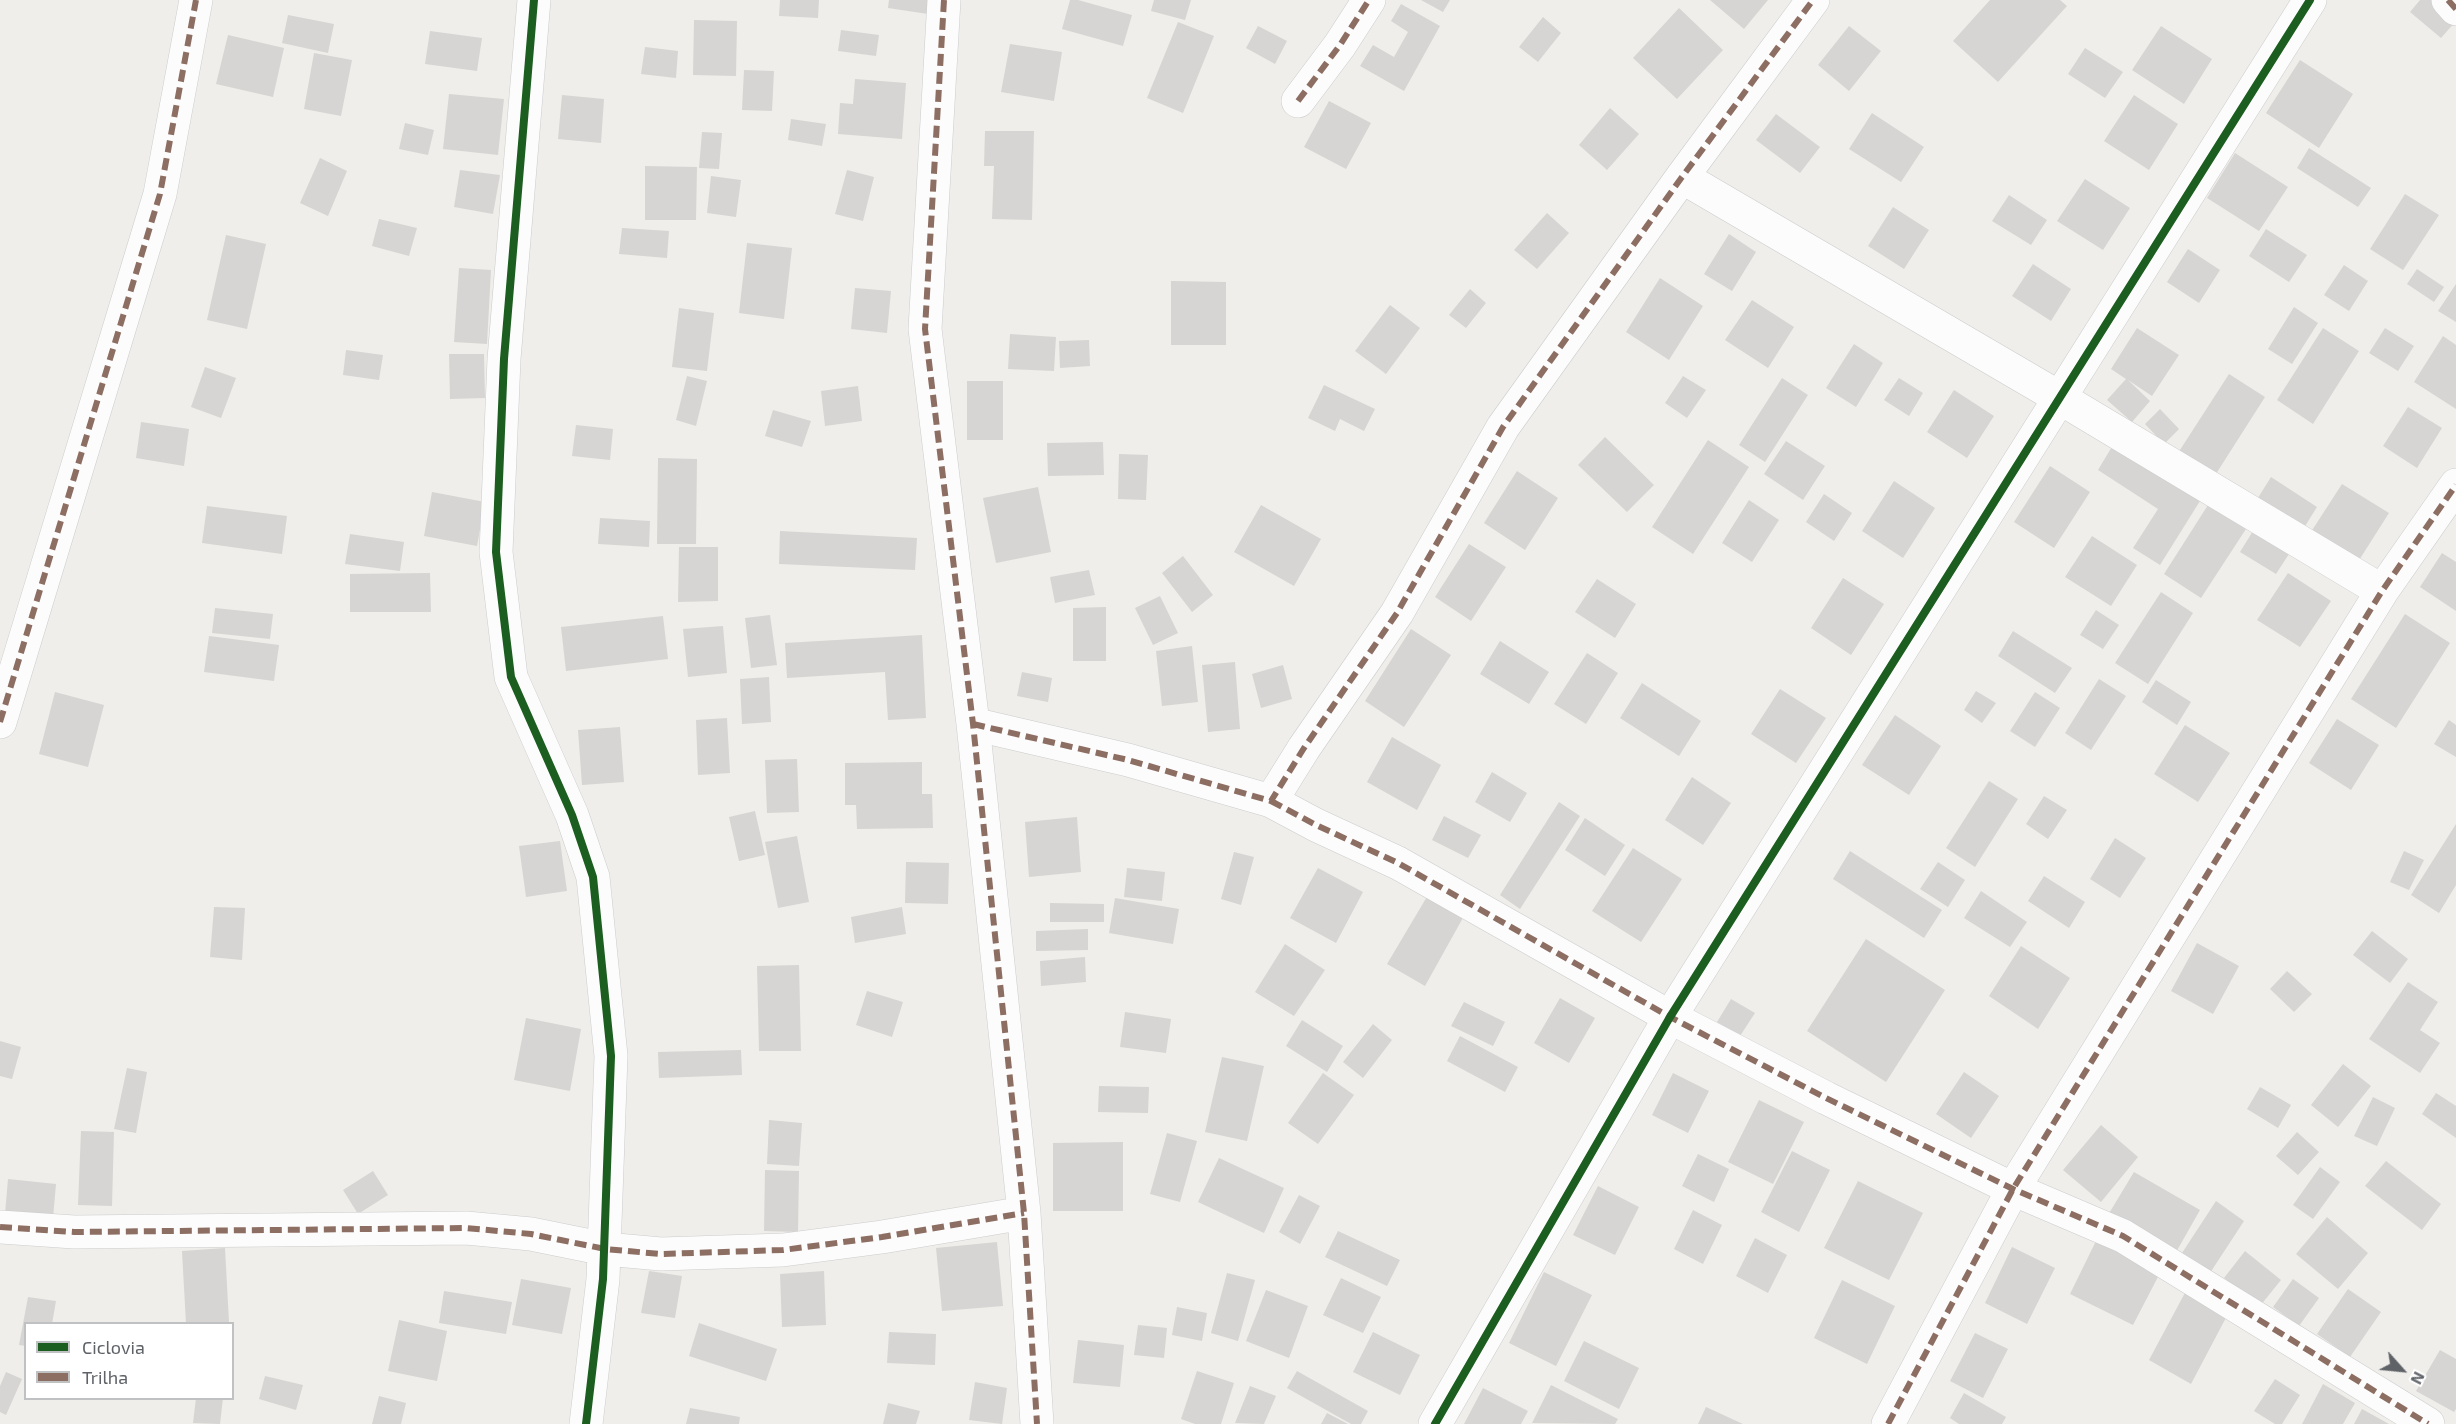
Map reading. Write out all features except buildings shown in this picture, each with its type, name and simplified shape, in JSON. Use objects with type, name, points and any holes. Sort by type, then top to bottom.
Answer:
[{"type":"street","points":[[0,722],[160,194],[196,0]]},
{"type":"street","points":[[534,0],[504,359],[496,552],[511,677],[572,815],[593,877],[611,1056],[603,1279],[586,1424]]},
{"type":"street","points":[[944,0],[925,329],[973,724],[1024,1213],[1037,1424]]},
{"type":"street","points":[[1298,101],[1341,45],[1369,0]]},
{"type":"street","points":[[1271,801],[1304,748],[1397,613],[1503,427],[1682,177],[1813,0]]},
{"type":"street","points":[[1435,1424],[1671,1017],[2310,0]]},
{"type":"street","points":[[2448,0],[2456,9]]},
{"type":"street","points":[[1682,177],[2061,398],[2382,591]]},
{"type":"street","points":[[1888,1424],[2013,1190],[2382,591],[2456,485]]},
{"type":"street","points":[[973,724],[1128,760],[1271,801],[1316,825],[1398,863],[1671,1017],[1826,1098],[2013,1190],[2122,1236],[2428,1424]]},
{"type":"street","points":[[0,1227],[74,1232],[466,1228],[531,1234],[605,1249],[661,1254],[783,1250],[882,1237],[1024,1213]]},
{"type":"marked path","points":[[0,722],[160,194],[196,0]]},
{"type":"marked path","points":[[944,0],[925,329],[973,724],[1024,1213],[1037,1424]]},
{"type":"marked path","points":[[1298,101],[1340,45],[1369,0]]},
{"type":"marked path","points":[[973,724],[1128,760],[1271,801],[1304,748],[1397,613],[1503,427],[1682,177],[1813,0]]},
{"type":"marked path","points":[[2448,0],[2456,9]]},
{"type":"marked path","points":[[1888,1424],[2013,1189],[2382,591],[2456,485]]},
{"type":"marked path","points":[[1271,801],[1316,825],[1398,863],[1670,1017],[1826,1098],[2013,1189],[2123,1236],[2428,1424]]},
{"type":"marked path","points":[[0,1227],[74,1232],[466,1228],[531,1234],[605,1249],[661,1254],[783,1250],[882,1237],[1024,1213]]},
{"type":"cycle path","points":[[534,0],[504,359],[496,552],[511,677],[572,815],[593,877],[611,1056],[603,1279],[586,1424]]},
{"type":"cycle path","points":[[1435,1424],[1670,1017],[2310,0]]}]
